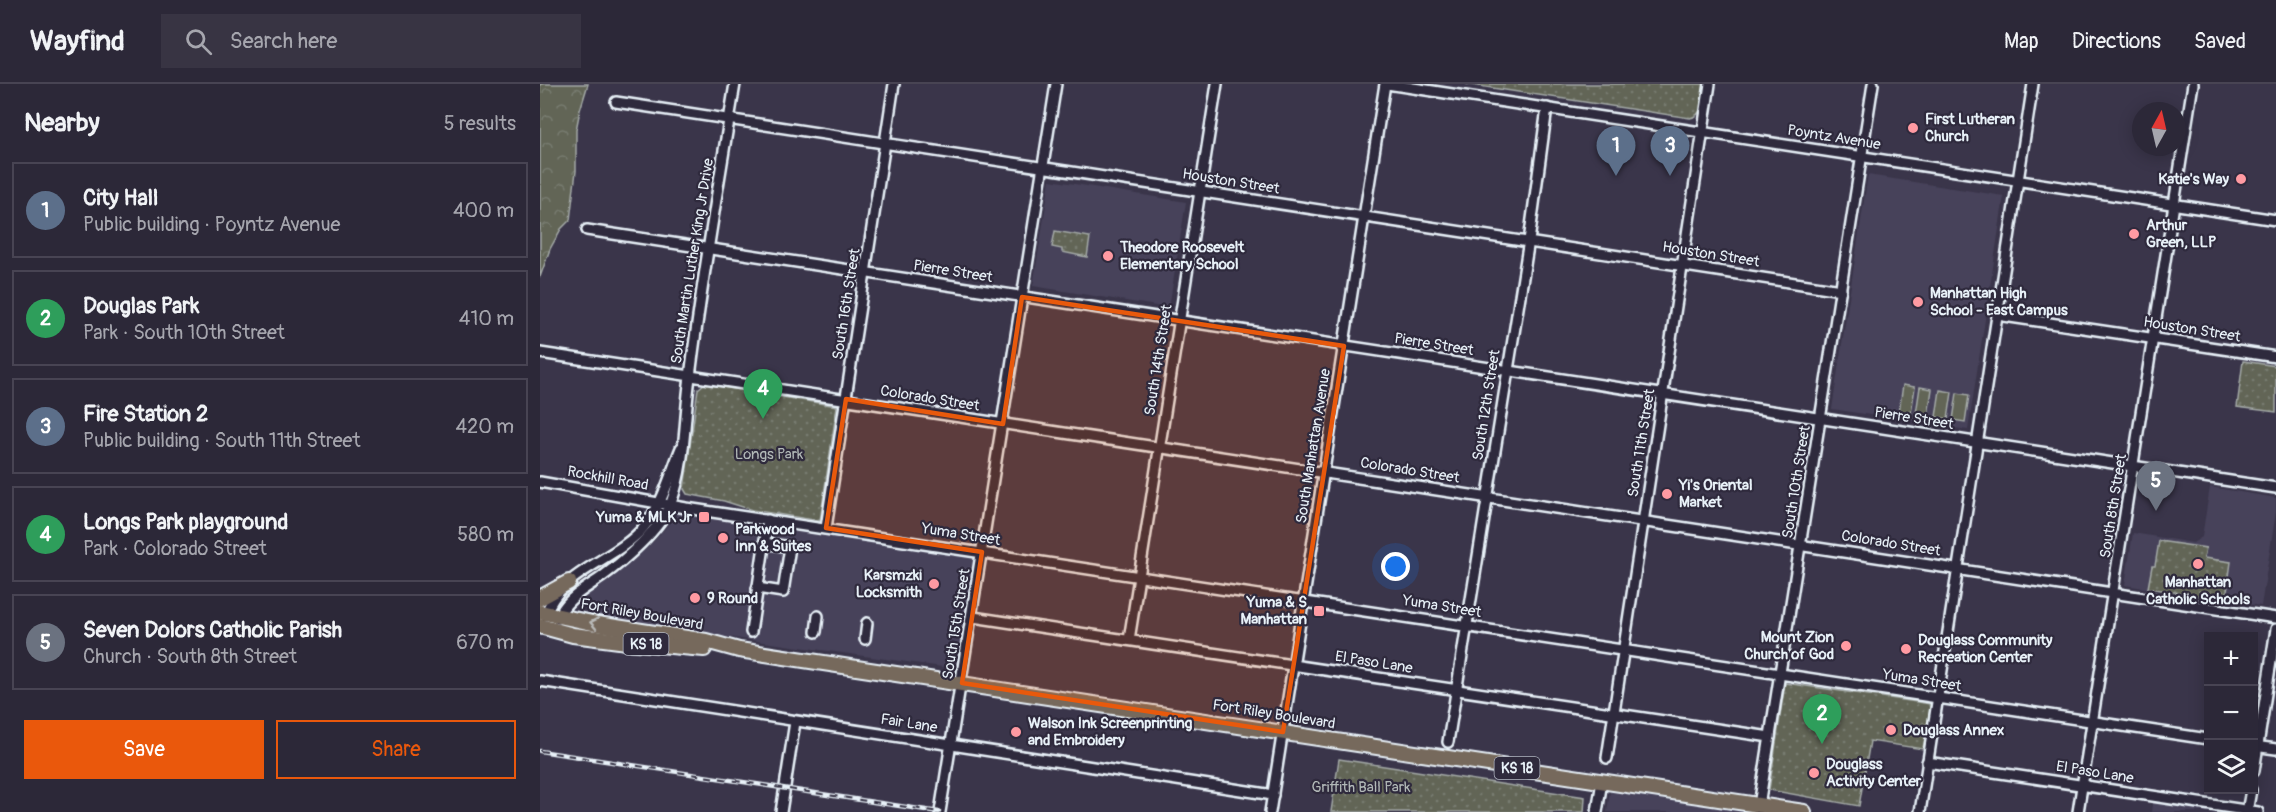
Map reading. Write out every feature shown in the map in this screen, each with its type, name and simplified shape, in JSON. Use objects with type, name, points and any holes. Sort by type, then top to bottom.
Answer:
[{"type":"highway","points":[[540,598],[569,582]]},
{"type":"highway","name":"Fort Riley Boulevard","points":[[547,621],[573,634],[627,642],[739,650],[1602,781],[1758,808],[1804,812]]},
{"type":"street","name":"South Martin Luther King Jr Drive","points":[[547,621],[628,556],[651,533],[670,504],[682,460],[690,377],[735,84]]},
{"type":"street","name":"South 16th Street","points":[[826,528],[894,84]]},
{"type":"street","name":"South 15th Street","points":[[940,812],[973,617],[1056,84]]},
{"type":"street","name":"South 14th Street","points":[[1129,640],[1217,84]]},
{"type":"street","name":"Poyntz Avenue","points":[[1386,84],[2276,220]]},
{"type":"street","name":"South Manhattan Avenue","points":[[1270,812],[1386,84]]},
{"type":"street","name":"South 11th Street","points":[[1607,758],[1710,84]]},
{"type":"street","name":"South 10th Street","points":[[1758,808],[1873,84]]},
{"type":"street","points":[[1920,812],[2034,84]]},
{"type":"street","name":"South 8th Street","points":[[2078,812],[2193,84]]},
{"type":"street","name":"Houston Street","points":[[616,102],[1841,290]]},
{"type":"street","name":"South 12th Street","points":[[1448,742],[1547,108]]},
{"type":"street","name":"Pierre Street","points":[[587,230],[2276,488]]},
{"type":"street","name":"Houston Street","points":[[1997,315],[2276,357]]},
{"type":"street","name":"Colorado Street","points":[[540,353],[2276,618]]},
{"type":"street","name":"South Martin Luther King Jr Drive","points":[[547,621],[556,595],[569,582],[643,529],[667,489],[682,444]]},
{"type":"street","name":"Rockhill Road","points":[[540,482],[670,504]]},
{"type":"street","name":"Yuma Street","points":[[670,504],[2204,739]]},
{"type":"street","points":[[751,632],[768,520]]},
{"type":"street","points":[[758,588],[783,592],[790,547],[764,543]]},
{"type":"street","points":[[816,632],[818,616]]},
{"type":"street","name":"El Paso Lane","points":[[973,617],[1770,737]]},
{"type":"street","points":[[865,639],[867,623]]},
{"type":"street","points":[[2256,740],[2276,628]]},
{"type":"street","name":"Fair Lane","points":[[540,681],[1273,795]]},
{"type":"street","points":[[781,812],[795,722]]},
{"type":"street","points":[[2258,746],[2276,749]]},
{"type":"street","name":"El Paso Lane","points":[[1927,762],[2258,812]]},
{"type":"street","points":[[1597,812],[1602,781]]},
{"type":"street","points":[[2247,811],[2250,794]]},
{"type":"highlighted area","points":[[1022,297],[1344,346],[1283,732],[962,683],[982,552],[826,528],[846,399],[1003,424]]},
{"type":"shaded area","name":"Manhattan High School - East Campus","points":[[1868,175],[2004,196],[1968,430],[1832,409]]},
{"type":"shaded area","name":"Theodore Roosevelt Elementary School","points":[[1050,180],[1186,202],[1169,308],[1033,286]]},
{"type":"shaded area","name":"Manhattan Catholic Schools","points":[[2210,487],[2276,498],[2276,512],[2261,606],[2125,585],[2133,533],[2193,543],[2202,537]]},
{"type":"shaded area","points":[[679,512],[975,558],[957,669],[592,618],[588,592],[629,563],[654,541]]},
{"type":"shaded area","points":[[1610,792],[1745,812],[1607,812]]},
{"type":"shaded area","points":[[2153,798],[2252,812],[2151,812]]},
{"type":"green space","points":[[540,84],[588,84],[576,130],[576,171],[570,220],[561,229],[550,249],[540,277]]},
{"type":"green space","points":[[1466,84],[1705,84],[1701,109],[1690,118]]},
{"type":"green space","points":[[1055,231],[1090,237],[1087,257],[1062,252],[1062,249],[1052,247]]},
{"type":"green space","points":[[2243,361],[2276,366],[2276,412],[2237,407]]},
{"type":"green space","name":"Longs Park","points":[[704,384],[837,406],[820,521],[752,510],[724,501],[687,494],[684,489],[698,389]]},
{"type":"green space","points":[[1903,385],[1915,387],[1911,413],[1899,412]]},
{"type":"green space","points":[[1920,387],[1932,389],[1928,416],[1916,414]]},
{"type":"green space","points":[[1940,390],[1952,392],[1948,419],[1936,417]]},
{"type":"green space","points":[[1957,393],[1969,395],[1965,422],[1953,420]]},
{"type":"green space","points":[[2159,541],[2206,548],[2204,558],[2231,562],[2227,591],[2229,594],[2247,597],[2246,603],[2148,588],[2152,566],[2155,566]]},
{"type":"green space","points":[[1785,683],[1931,704],[1923,749],[1870,741],[1859,806],[1769,790]]},
{"type":"green space","name":"Griffith Ball Park","points":[[1339,759],[1585,797],[1584,812],[1331,812]]},
{"type":"railway","points":[[540,751],[939,812]]},
{"type":"place","name":"First Lutheran Church","points":[[1913,128]]},
{"type":"place","name":"City Hall","points":[[1616,176]]},
{"type":"place","name":"Fire Station 2","points":[[1670,176]]},
{"type":"place","name":"Katie's Way","points":[[2241,179]]},
{"type":"place","name":"Arthur Green, LLP","points":[[2134,234]]},
{"type":"place","name":"Theodore Roosevelt Elementary School","points":[[1108,256]]},
{"type":"place","name":"Manhattan High School - East Campus","points":[[1918,302]]},
{"type":"place","name":"Longs Park playground","points":[[763,419]]},
{"type":"place","name":"Yi's Oriental Market","points":[[1667,494]]},
{"type":"place","name":"Seven Dolors Catholic Parish","points":[[2156,511]]},
{"type":"place","name":"Yuma & MLK Jr","points":[[704,517]]},
{"type":"place","name":"Parkwood Inn & Suites","points":[[723,538]]},
{"type":"place","name":"Manhattan Catholic Schools","points":[[2198,564]]},
{"type":"place","name":"Karsmzki Locksmith","points":[[934,584]]},
{"type":"place","name":"9 Round","points":[[695,598]]},
{"type":"place","name":"Yuma & S Manhattan","points":[[1319,611]]},
{"type":"place","name":"Mount Zion Church of God","points":[[1846,646]]},
{"type":"place","name":"Douglass Community Recreation Center","points":[[1906,649]]},
{"type":"place","name":"Douglass Annex","points":[[1891,730]]},
{"type":"place","name":"Walson Ink Screenprinting and Embroidery","points":[[1016,732]]},
{"type":"place","name":"Douglas Park","points":[[1822,744]]},
{"type":"place","name":"Douglass Activity Center","points":[[1814,773]]}]
